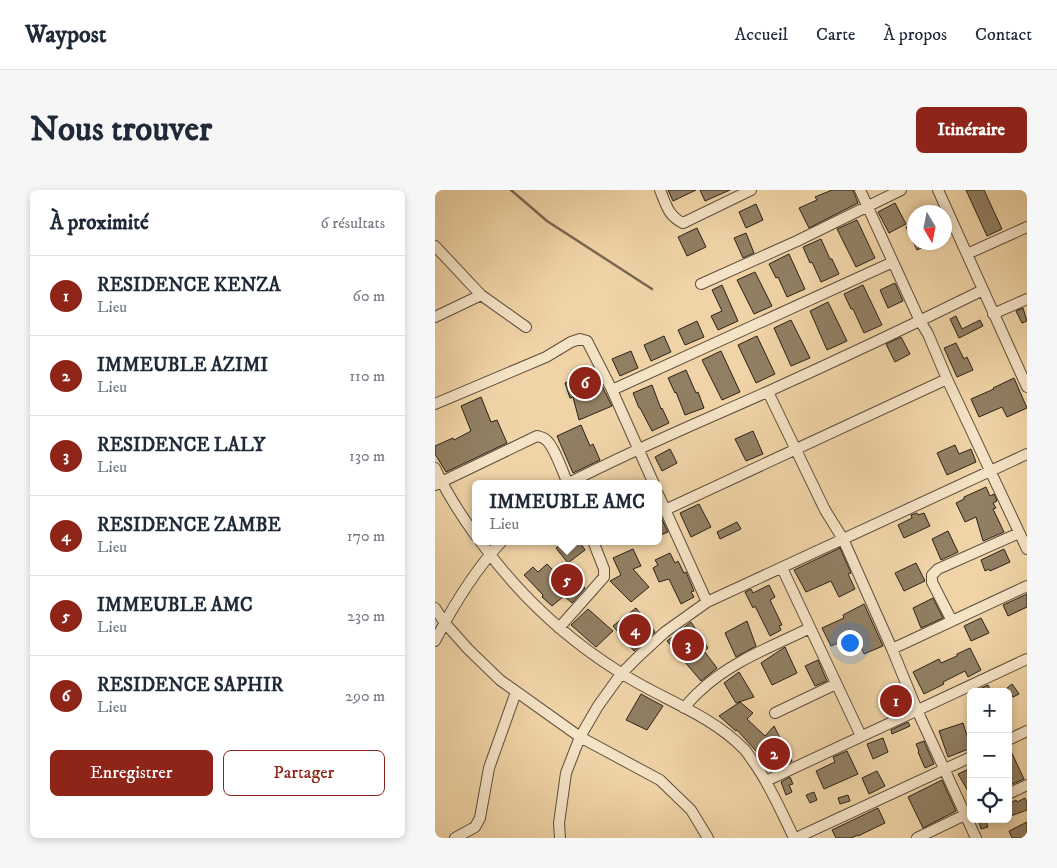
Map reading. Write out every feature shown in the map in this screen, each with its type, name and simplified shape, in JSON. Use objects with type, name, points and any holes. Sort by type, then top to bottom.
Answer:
[{"type":"street","points":[[660,190],[672,216],[683,223],[736,194],[751,190]]},
{"type":"street","points":[[860,190],[1027,550]]},
{"type":"street","points":[[701,284],[797,241],[901,190]]},
{"type":"street","points":[[938,190],[1027,387]]},
{"type":"street","points":[[967,254],[1027,227]]},
{"type":"street","points":[[435,246],[481,295],[526,327]]},
{"type":"street","points":[[612,390],[893,262]]},
{"type":"street","points":[[576,480],[983,290]]},
{"type":"street","points":[[435,317],[481,295]]},
{"type":"street","points":[[993,314],[1027,299]]},
{"type":"street","points":[[435,404],[546,357],[571,342],[580,339],[587,341],[612,390],[652,480]]},
{"type":"street","points":[[665,510],[947,379]]},
{"type":"street","points":[[768,392],[825,510],[843,539],[893,649],[917,710],[945,769],[967,809]]},
{"type":"street","points":[[438,483],[537,436],[549,443],[566,480]]},
{"type":"street","points":[[561,838],[559,824],[566,773],[580,737],[598,706],[621,674],[665,632],[707,602],[1027,454]]},
{"type":"street","points":[[435,468],[438,483],[472,531]]},
{"type":"street","points":[[662,503],[707,602]]},
{"type":"street","points":[[952,621],[932,582],[932,574],[938,569],[1019,533]]},
{"type":"street","points":[[483,545],[517,588],[581,646],[621,674],[715,725],[745,750],[766,780],[795,838],[967,759]]},
{"type":"street","points":[[435,640],[450,611],[474,574],[498,545]]},
{"type":"street","points":[[559,628],[604,577],[604,570],[595,545]]},
{"type":"street","points":[[782,568],[861,736]]},
{"type":"street","points":[[893,649],[1027,586]]},
{"type":"street","points":[[435,608],[444,622],[467,648],[500,680],[580,737],[660,780],[691,810],[708,838]]},
{"type":"street","points":[[684,708],[700,690],[727,670],[759,652],[810,628]]},
{"type":"street","points":[[766,780],[1027,659]]},
{"type":"street","points":[[775,714],[835,684]]},
{"type":"street","points":[[455,838],[475,827],[480,818],[489,768],[516,692]]},
{"type":"street","points":[[1012,738],[1027,731]]},
{"type":"street","points":[[1012,792],[1027,785]]},
{"type":"street","points":[[917,838],[967,814]]},
{"type":"street","points":[[972,823],[976,838]]},
{"type":"building","points":[[668,190],[696,190],[673,201]]},
{"type":"building","points":[[700,190],[730,190],[705,201]]},
{"type":"building","points":[[832,190],[853,190],[858,203],[809,228],[799,208],[817,200],[815,197]]},
{"type":"building","points":[[966,190],[984,190],[1002,229],[987,236]]},
{"type":"building","points":[[895,203],[906,224],[889,233],[878,212]]},
{"type":"building","points":[[756,204],[763,220],[746,228],[739,212]]},
{"type":"building","points":[[857,220],[875,258],[856,267],[837,229]]},
{"type":"building","points":[[697,228],[706,247],[687,256],[678,237]]},
{"type":"building","points":[[746,233],[754,253],[743,258],[734,238]]},
{"type":"building","points":[[821,239],[839,274],[821,282],[803,247]]},
{"type":"building","points":[[789,254],[805,289],[787,297],[778,277],[776,278],[769,264]]},
{"type":"building","points":[[755,272],[772,306],[754,314],[737,280]]},
{"type":"building","points":[[895,283],[903,301],[888,308],[880,290]]},
{"type":"building","points":[[722,285],[738,321],[718,330],[711,316],[722,311],[712,290]]},
{"type":"building","points":[[863,285],[882,325],[864,333],[844,294]]},
{"type":"building","points":[[828,302],[847,341],[827,350],[810,311]]},
{"type":"building","points":[[1023,308],[1027,321],[1022,323],[1016,311]]},
{"type":"building","points":[[956,316],[962,329],[980,320],[983,326],[959,338],[950,319]]},
{"type":"building","points":[[791,320],[810,358],[791,366],[774,328]]},
{"type":"building","points":[[697,321],[704,337],[685,345],[678,330]]},
{"type":"building","points":[[664,336],[671,352],[651,361],[644,345]]},
{"type":"building","points":[[757,336],[775,374],[756,383],[738,345]]},
{"type":"building","points":[[901,337],[910,354],[895,362],[886,344]]},
{"type":"building","points":[[956,343],[964,359],[967,357],[973,370],[957,377],[944,348]]},
{"type":"building","points":[[631,351],[638,368],[620,376],[612,359]]},
{"type":"building","points":[[721,351],[740,392],[722,400],[702,360]]},
{"type":"building","points":[[594,370],[612,406],[579,420],[573,397],[570,398],[565,383]]},
{"type":"building","points":[[686,370],[704,408],[685,415],[668,378]]},
{"type":"building","points":[[1014,378],[1027,408],[1007,417],[1002,407],[979,417],[971,399]]},
{"type":"building","points":[[652,385],[661,409],[669,423],[652,431],[633,393]]},
{"type":"building","points":[[481,397],[491,422],[497,420],[507,443],[446,472],[435,454],[435,446],[453,438],[454,440],[471,431],[461,406]]},
{"type":"building","points":[[581,425],[590,446],[593,444],[600,460],[573,473],[557,436]]},
{"type":"building","points":[[753,431],[763,454],[746,461],[735,439]]},
{"type":"building","points":[[955,445],[959,454],[971,449],[976,462],[947,475],[937,453]]},
{"type":"building","points":[[670,449],[677,463],[662,471],[655,457]]},
{"type":"building","points":[[986,487],[990,496],[994,494],[997,501],[993,503],[996,508],[993,509],[1004,532],[983,541],[976,517],[965,522],[956,503],[964,499],[964,497]]},
{"type":"building","points":[[699,504],[711,527],[691,537],[680,513]]},
{"type":"building","points":[[917,513],[918,515],[924,513],[930,526],[904,538],[898,525],[912,518],[911,515]]},
{"type":"building","points":[[662,519],[668,532],[662,534]]},
{"type":"building","points":[[737,522],[741,529],[720,539],[717,532]]},
{"type":"building","points":[[948,531],[958,552],[941,560],[932,539]]},
{"type":"building","points":[[560,545],[582,545],[585,550],[568,563],[556,548]]},
{"type":"building","points":[[840,548],[851,573],[848,574],[855,589],[839,597],[831,581],[806,592],[794,570]]},
{"type":"building","points":[[633,549],[641,566],[633,569],[649,587],[631,602],[610,581],[621,575],[613,558]]},
{"type":"building","points":[[1004,549],[1010,562],[990,571],[989,569],[985,571],[981,560]]},
{"type":"building","points":[[670,553],[675,563],[678,561],[684,573],[686,572],[694,591],[691,592],[694,597],[681,604],[669,579],[659,582],[653,568],[658,565],[655,560]]},
{"type":"building","points":[[916,563],[925,581],[904,591],[895,573]]},
{"type":"building","points":[[547,564],[560,577],[566,570],[585,588],[572,603],[564,596],[552,606],[524,575],[533,567],[538,572]]},
{"type":"building","points":[[769,585],[775,597],[770,600],[782,625],[779,626],[781,630],[770,636],[755,606],[753,608],[745,592],[751,589],[753,593]]},
{"type":"building","points":[[1027,594],[1027,607],[1008,616],[1003,605]]},
{"type":"building","points":[[933,598],[943,618],[921,628],[913,608]]},
{"type":"building","points":[[864,604],[883,646],[864,654],[856,635],[831,646],[822,628],[844,618],[843,615]]},
{"type":"building","points":[[636,608],[655,632],[634,651],[613,626]]},
{"type":"building","points":[[588,609],[613,631],[596,647],[571,625]]},
{"type":"building","points":[[981,618],[989,633],[971,641],[964,626]]},
{"type":"building","points":[[747,621],[756,646],[736,657],[725,633]]},
{"type":"building","points":[[691,622],[708,648],[704,651],[717,668],[701,681],[667,641]]},
{"type":"building","points":[[785,647],[797,673],[772,685],[761,663]]},
{"type":"building","points":[[970,648],[981,670],[968,677],[965,671],[924,694],[913,672],[939,659],[941,663]]},
{"type":"building","points":[[818,660],[827,681],[815,686],[805,666]]},
{"type":"building","points":[[739,672],[754,697],[736,703],[724,683]]},
{"type":"building","points":[[1012,684],[1019,694],[1013,697],[1012,688],[1007,688]]},
{"type":"building","points":[[901,688],[908,707],[890,716],[880,695]]},
{"type":"building","points":[[641,694],[663,706],[647,730],[626,720]]},
{"type":"building","points":[[740,702],[753,713],[747,719],[765,736],[774,726],[792,761],[773,770],[737,730],[719,716]]},
{"type":"building","points":[[908,722],[910,726],[892,734],[891,730]]},
{"type":"building","points":[[963,723],[967,736],[967,750],[948,757],[939,731]]},
{"type":"building","points":[[883,738],[888,752],[873,759],[867,744]]},
{"type":"building","points":[[924,741],[934,764],[925,768],[916,744]]},
{"type":"building","points":[[847,751],[858,774],[824,789],[816,771],[835,762],[833,757]]},
{"type":"building","points":[[1012,753],[1024,779],[1012,784]]},
{"type":"building","points":[[967,770],[967,789],[958,774]]},
{"type":"building","points":[[877,771],[885,786],[869,794],[862,778]]},
{"type":"building","points":[[790,777],[793,784],[789,785],[792,792],[786,795],[781,782]]},
{"type":"building","points":[[942,780],[956,811],[923,828],[908,797]]},
{"type":"building","points":[[814,792],[817,800],[810,803],[806,795]]},
{"type":"building","points":[[848,795],[850,801],[840,804],[838,798]]},
{"type":"building","points":[[1025,798],[1027,810],[1012,816],[1012,802],[1016,800],[1017,802]]},
{"type":"building","points":[[878,808],[885,823],[858,836],[836,838],[832,830]]},
{"type":"building","points":[[1027,822],[1027,838],[1012,838],[1009,831]]},
{"type":"building","points":[[979,823],[986,823],[988,827],[981,829]]},
{"type":"waterway","points":[[511,190],[547,221],[652,289]]},
{"type":"place","name":"RESIDENCE SAPHIR","points":[[585,383]]},
{"type":"place","name":"IMMEUBLE AMC","points":[[567,580]]},
{"type":"place","name":"RESIDENCE ZAMBE","points":[[635,630]]},
{"type":"place","name":"RESIDENCE LALY","points":[[688,645]]},
{"type":"place","name":"RESIDENCE KENZA","points":[[896,701]]},
{"type":"place","name":"IMMEUBLE AZIMI","points":[[774,754]]}]
